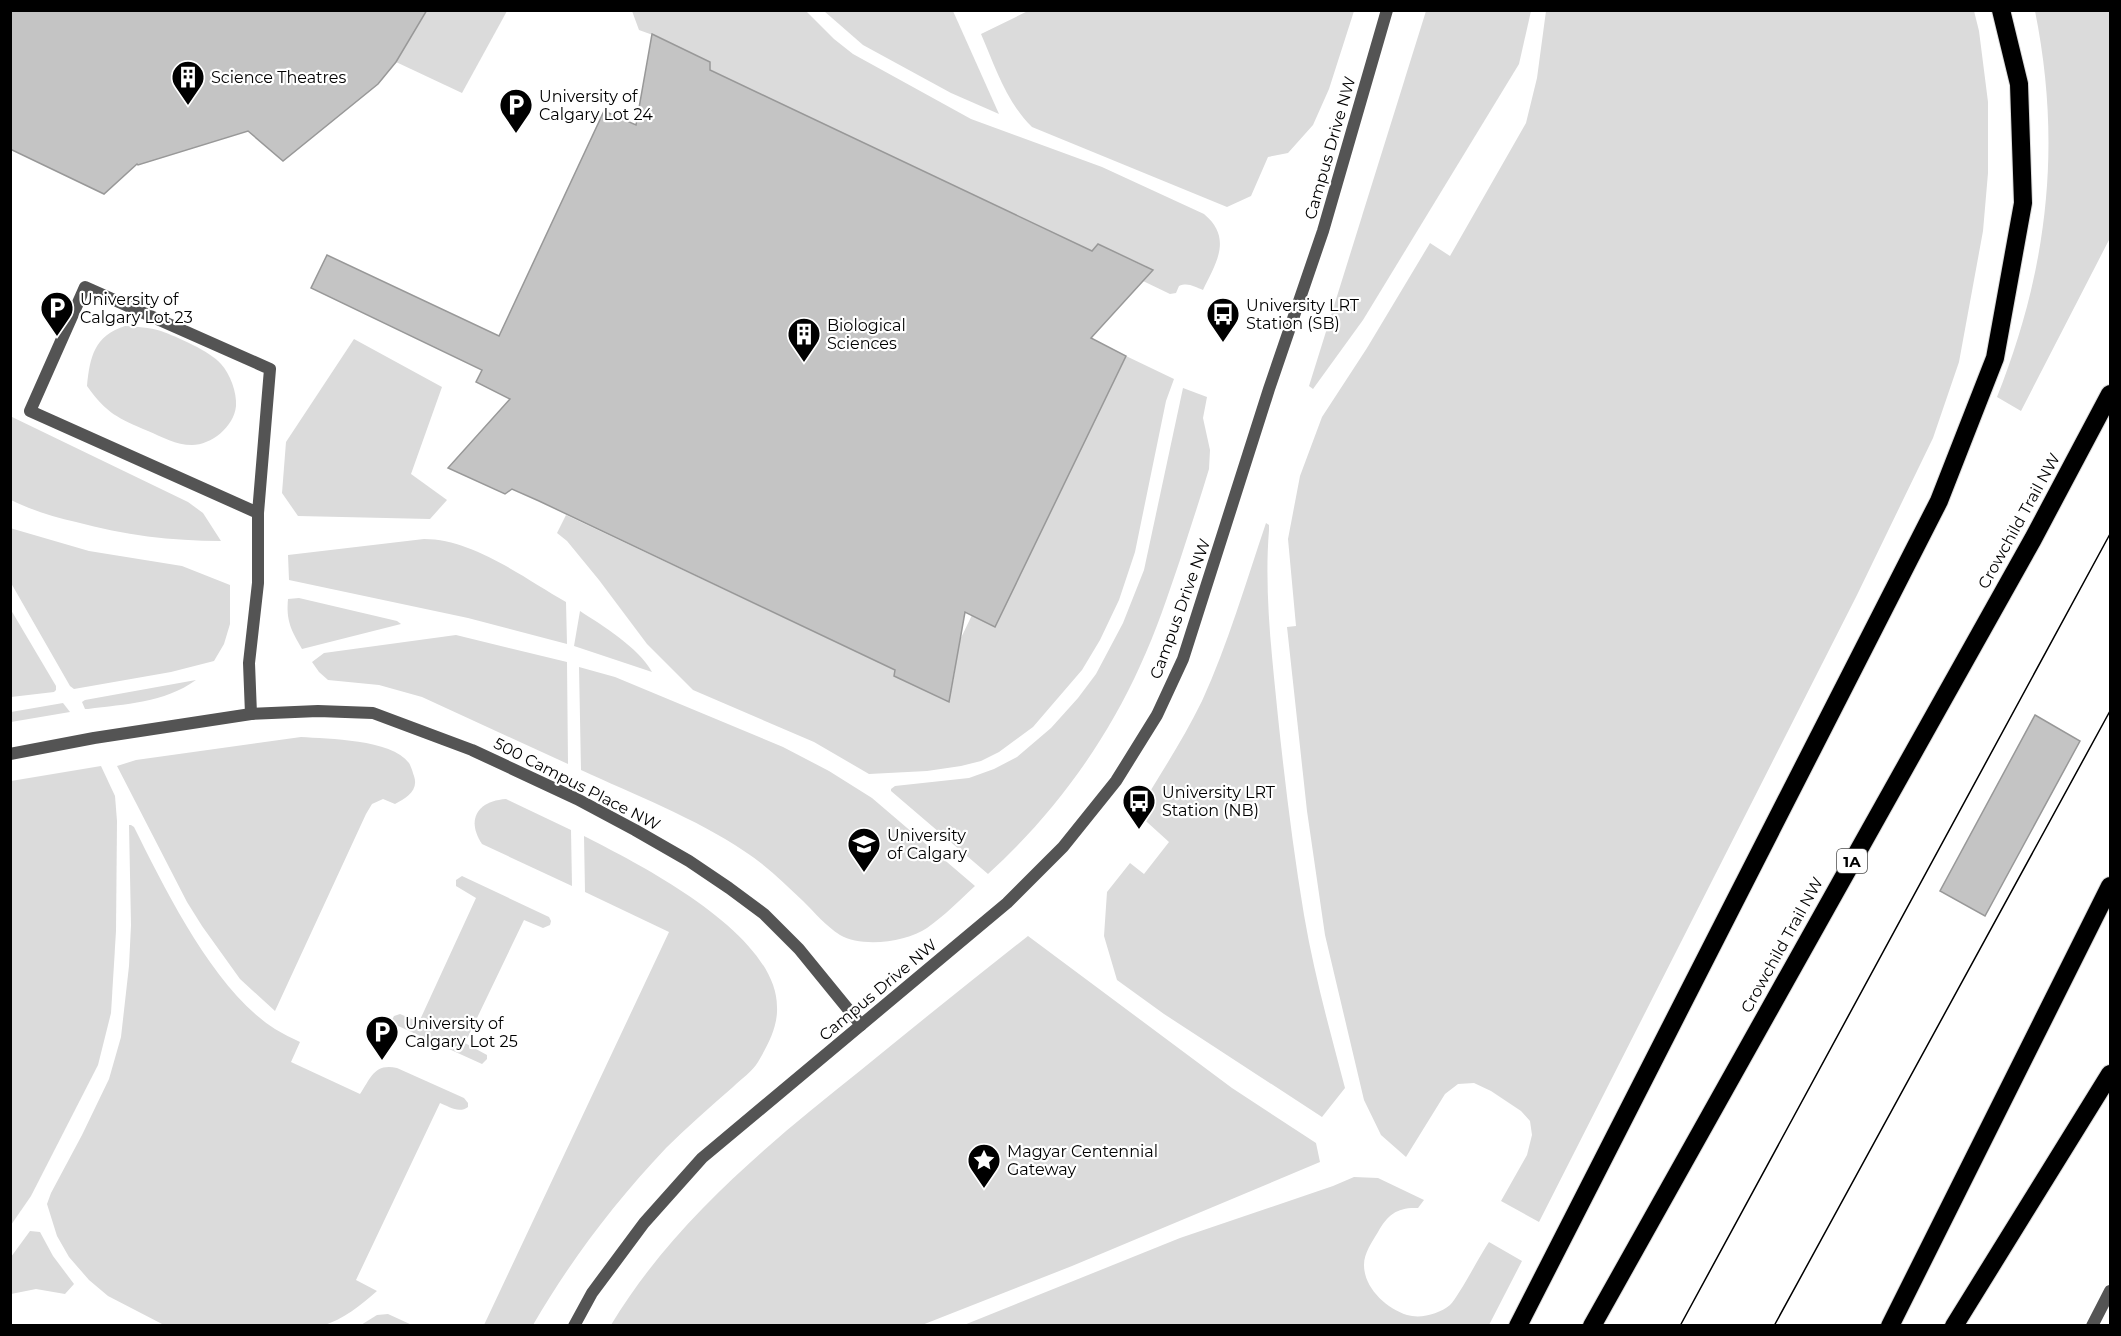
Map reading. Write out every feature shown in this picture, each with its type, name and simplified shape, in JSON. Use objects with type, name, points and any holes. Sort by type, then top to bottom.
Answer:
[{"type":"highway","points":[[1518,1326],[1939,501],[1995,358],[2023,203],[2019,84],[2001,10]]},
{"type":"highway","name":"Crowchild Trail NW","points":[[1592,1326],[2027,549],[2110,394]]},
{"type":"highway","points":[[1890,1326],[2110,886]]},
{"type":"highway","points":[[1954,1326],[2110,1074]]},
{"type":"street","name":"Campus Drive NW","points":[[574,1326],[592,1293],[644,1223],[702,1158],[998,910],[1036,875],[1116,781],[1157,715],[1183,659],[1201,606],[1269,389],[1323,231],[1387,10]]},
{"type":"street","points":[[251,714],[249,663],[258,583],[258,513],[270,369],[85,287],[30,411],[258,513]]},
{"type":"street","name":"500 Campus Place NW","points":[[10,754],[94,738],[251,714],[318,711],[373,713],[472,750],[577,799],[688,861],[764,914],[799,949],[861,1025]]},
{"type":"street","points":[[2092,1326],[2110,1291]]},
{"type":"shaded area","points":[[1030,10],[1354,11],[1329,89],[1313,125],[1288,153],[1268,157],[1251,196],[1227,207],[1032,127],[1008,95],[981,34]]},
{"type":"shaded area","points":[[427,11],[507,11],[462,93],[396,62]]},
{"type":"shaded area","points":[[632,11],[806,11],[853,54],[971,119],[1102,167],[1204,214],[1213,223],[1220,241],[1213,270],[1203,290],[1185,285],[1179,286],[1176,293],[1170,294],[1143,281],[1146,266],[1098,244],[1092,251],[710,70],[709,62],[661,38],[639,30]]},
{"type":"shaded area","points":[[824,11],[953,11],[999,114],[951,93],[863,45]]},
{"type":"shaded area","points":[[1426,11],[1531,11],[1519,64],[1363,320],[1313,389],[1309,386]]},
{"type":"shaded area","points":[[1546,11],[1974,11],[1979,31],[1988,102],[1988,173],[1983,231],[1959,362],[1933,438],[1857,595],[1539,1222],[1501,1201],[1527,1155],[1532,1135],[1530,1121],[1521,1111],[1491,1091],[1474,1083],[1458,1084],[1445,1094],[1406,1157],[1381,1135],[1364,1100],[1325,935],[1307,811],[1287,627],[1296,626],[1288,539],[1300,476],[1322,417],[1367,348],[1430,243],[1450,256],[1526,123],[1537,78]]},
{"type":"shaded area","points":[[2035,11],[2110,11],[2110,238],[2021,411],[1997,397],[2028,302],[2039,254],[2045,206],[2048,110]]},
{"type":"shaded area","points":[[125,326],[161,331],[201,349],[221,364],[232,384],[236,406],[226,428],[207,442],[192,445],[180,444],[121,418],[101,403],[87,386],[92,357],[106,336]]},
{"type":"shaded area","points":[[354,339],[442,387],[411,474],[447,500],[430,519],[298,516],[282,493],[286,442]]},
{"type":"shaded area","points":[[1126,356],[1174,379],[1166,401],[1135,552],[1119,600],[1100,640],[1082,670],[1033,727],[999,752],[981,761],[927,771],[869,774],[814,742],[693,690],[647,644],[599,580],[567,541],[557,533],[566,515],[895,670],[941,698],[952,687],[955,671],[947,667],[972,615],[995,626]]},
{"type":"shaded area","points":[[1183,388],[1207,397],[1203,418],[1210,450],[1209,469],[1162,613],[1126,695],[1075,778],[1034,828],[988,874],[891,789],[895,786],[969,778],[1017,757],[1051,728],[1096,674],[1123,623],[1144,570]]},
{"type":"shaded area","points":[[10,416],[188,502],[203,513],[221,541],[184,540],[94,527],[26,507],[11,500]]},
{"type":"shaded area","points":[[1266,523],[1269,525],[1267,577],[1271,647],[1293,841],[1313,959],[1345,1088],[1322,1117],[1164,1014],[1117,980],[1104,936],[1107,892],[1130,863],[1144,874],[1169,842],[1137,813],[1202,701],[1228,635]]},
{"type":"shaded area","points":[[10,528],[89,551],[182,566],[230,585],[230,624],[224,644],[214,661],[171,672],[74,689],[70,686],[11,583]]},
{"type":"shaded area","points":[[424,539],[461,545],[498,562],[566,602],[567,644],[468,618],[289,580],[288,555]]},
{"type":"shaded area","points":[[299,598],[397,621],[401,624],[302,649],[292,631],[288,613],[288,599]]},
{"type":"shaded area","points":[[11,610],[56,686],[54,692],[11,697]]},
{"type":"shaded area","points":[[580,611],[629,646],[652,672],[574,646]]},
{"type":"shaded area","points":[[456,635],[567,662],[568,764],[422,697],[379,685],[328,680],[312,662],[324,653]]},
{"type":"shaded area","points":[[579,667],[615,677],[783,747],[829,771],[872,798],[975,886],[927,928],[908,937],[872,942],[849,939],[840,935],[775,874],[726,839],[581,770]]},
{"type":"shaded area","points":[[196,680],[171,694],[130,704],[85,709],[82,702],[85,700]]},
{"type":"shaded area","points":[[63,703],[70,712],[11,722],[11,712]]},
{"type":"shaded area","points":[[301,737],[358,742],[388,749],[409,763],[415,786],[407,796],[395,804],[383,799],[372,804],[275,1011],[240,979],[202,926],[187,902],[117,766],[136,760]]},
{"type":"shaded area","points":[[101,766],[115,796],[117,821],[116,931],[111,1013],[98,1065],[31,1196],[11,1225],[11,781]]},
{"type":"shaded area","points":[[506,799],[571,830],[572,886],[482,844],[475,827],[477,813],[488,804]]},
{"type":"shaded area","points":[[129,825],[134,827],[177,909],[212,965],[253,1012],[275,1029],[300,1042],[291,1062],[360,1094],[370,1077],[378,1070],[389,1067],[397,1068],[464,1098],[468,1103],[468,1107],[461,1110],[440,1103],[356,1280],[377,1291],[351,1312],[330,1323],[322,1326],[164,1325],[108,1296],[89,1280],[69,1257],[57,1236],[47,1204],[109,1079],[121,1037],[131,925]]},
{"type":"shaded area","points":[[584,836],[670,884],[731,928],[755,954],[771,980],[777,1007],[776,1021],[769,1042],[756,1065],[674,1140],[647,1168],[578,1255],[533,1325],[484,1325],[669,932],[585,892]]},
{"type":"shaded area","points":[[462,876],[549,917],[551,921],[550,925],[543,928],[524,920],[465,1043],[487,1055],[487,1059],[482,1064],[396,1025],[392,1020],[394,1016],[400,1014],[419,1022],[476,898],[456,886],[456,880]]},
{"type":"shaded area","points":[[1028,936],[1232,1088],[1316,1143],[1320,1162],[1072,1266],[922,1325],[611,1325],[663,1252],[724,1187],[757,1156]]},
{"type":"shaded area","points":[[1354,1177],[1378,1178],[1424,1200],[1418,1208],[1399,1210],[1390,1216],[1371,1244],[1364,1261],[1365,1273],[1372,1289],[1384,1302],[1399,1312],[1412,1316],[1424,1316],[1450,1305],[1489,1242],[1522,1261],[1489,1325],[964,1325],[1180,1238]]},
{"type":"shaded area","points":[[30,1231],[40,1232],[53,1256],[74,1284],[65,1294],[36,1289],[11,1294],[11,1257]]},
{"type":"shaded area","points":[[388,1314],[412,1325],[361,1325],[377,1315]]},
{"type":"building","name":"Science Theatres","points":[[10,10],[427,10],[396,62],[378,84],[283,161],[248,131],[137,164],[104,194],[10,149]]},
{"type":"building","name":"Biological Sciences","points":[[652,34],[710,62],[710,70],[1092,251],[1098,244],[1153,270],[1091,338],[1126,356],[995,627],[965,612],[949,702],[894,676],[895,670],[539,501],[512,489],[505,494],[448,468],[510,399],[476,382],[482,370],[311,288],[327,255],[499,336],[604,111],[636,125]]},
{"type":"building","points":[[2035,715],[2080,741],[1985,916],[1940,891]]},
{"type":"tram line","points":[[1680,1326],[2110,534]]},
{"type":"tram line","points":[[1774,1326],[2110,711]]},
{"type":"place","name":"Science Theatres","points":[[188,106]]},
{"type":"place","name":"University of Calgary Lot 24","points":[[516,134]]},
{"type":"place","name":"University of Calgary Lot 23","points":[[57,337]]},
{"type":"place","name":"University LRT Station (SB)","points":[[1223,343]]},
{"type":"place","name":"Biological Sciences","points":[[804,363]]},
{"type":"place","name":"University LRT Station (NB)","points":[[1139,830]]},
{"type":"place","name":"University of Calgary","points":[[864,873]]},
{"type":"place","name":"University of Calgary Lot 25","points":[[382,1061]]},
{"type":"place","name":"Magyar Centennial Gateway","points":[[984,1189]]}]
